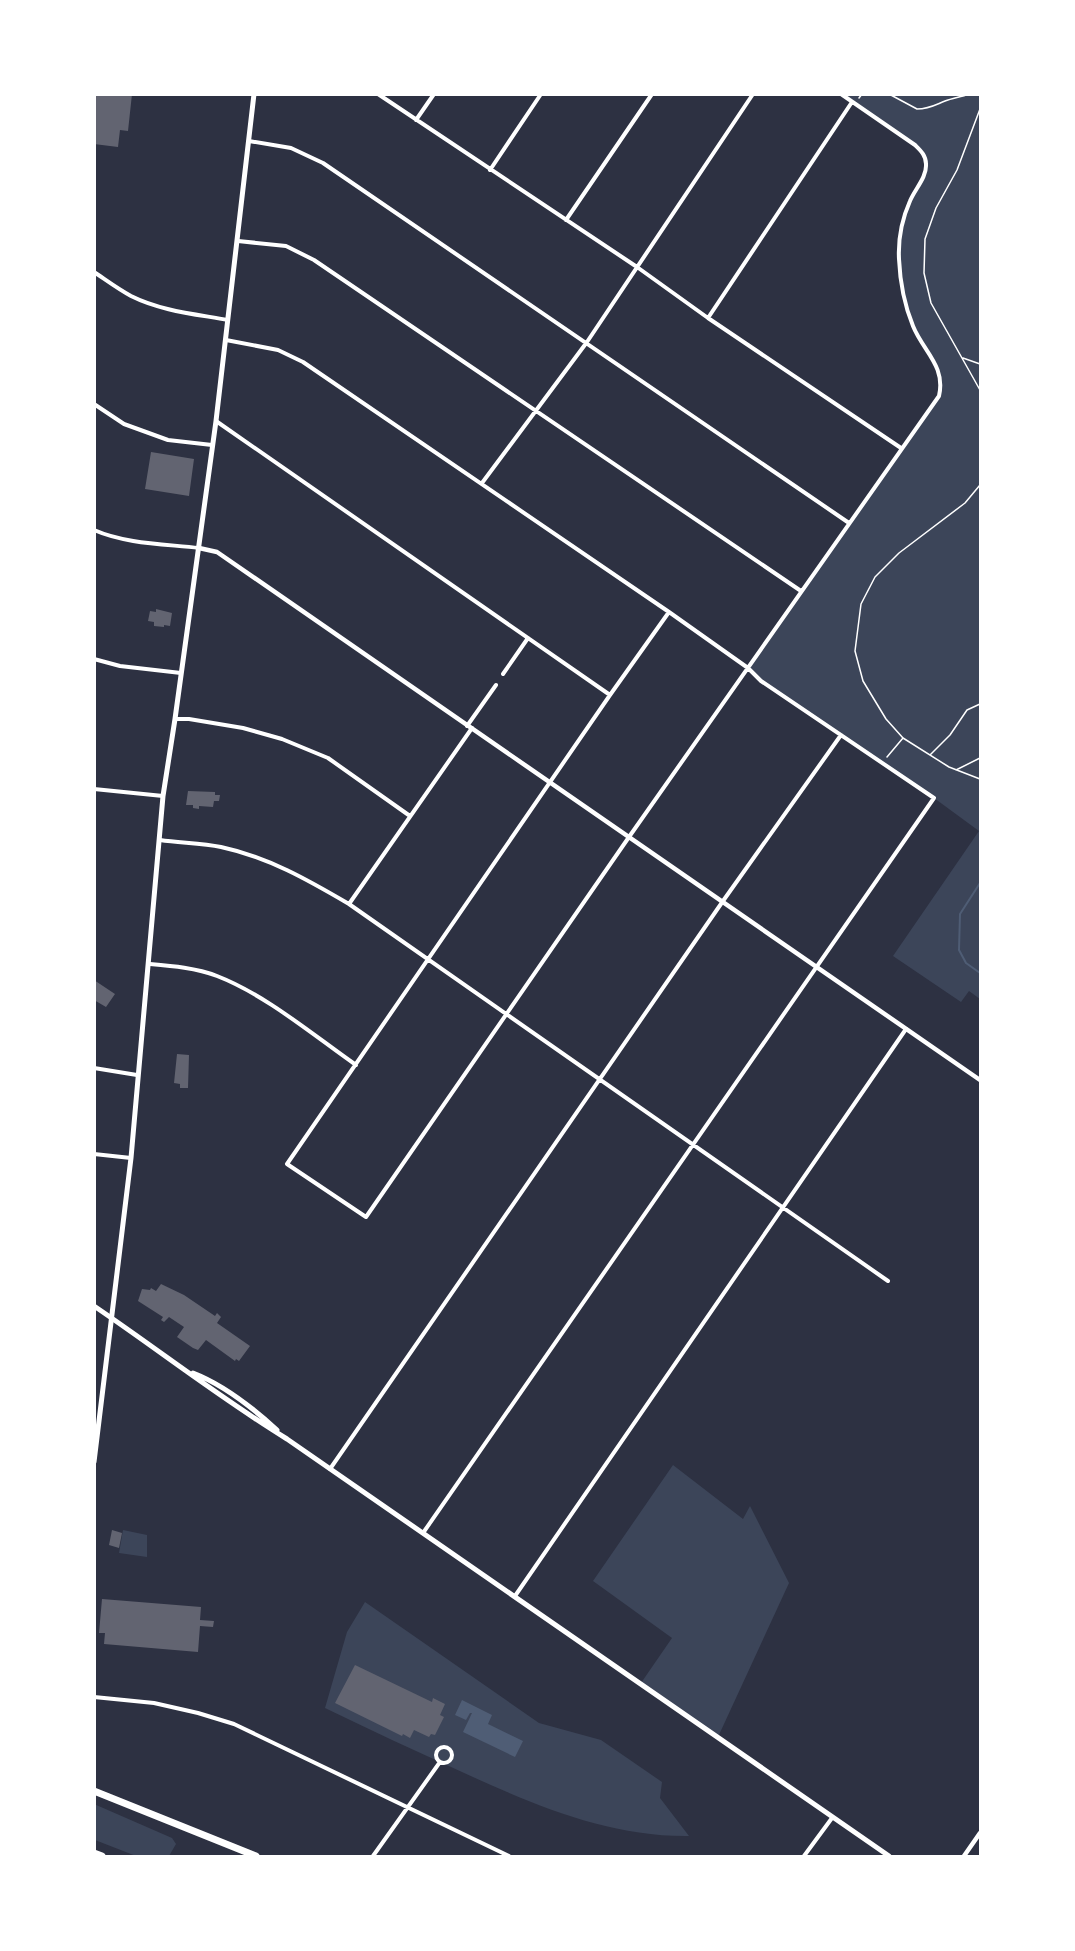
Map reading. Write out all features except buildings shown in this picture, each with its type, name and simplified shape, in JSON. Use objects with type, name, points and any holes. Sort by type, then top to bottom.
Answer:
[{"type":"highway","points":[[94,1791],[256,1857]]},
{"type":"highway","points":[[94,1853],[102,1857]]},
{"type":"main road","points":[[94,1462],[97,1420],[131,1158],[163,796],[216,421],[254,94]]},
{"type":"main road","points":[[94,1306],[889,1857]]},
{"type":"street","points":[[378,94],[637,267],[708,318],[901,448]]},
{"type":"street","points":[[416,120],[434,94]]},
{"type":"street","points":[[490,170],[541,94]]},
{"type":"street","points":[[566,220],[652,94]]},
{"type":"street","points":[[482,483],[587,342],[753,94]]},
{"type":"street","points":[[669,612],[287,1164],[366,1217],[629,837],[939,396],[941,386],[938,369],[914,328],[903,299],[899,270],[898,248],[901,230],[911,199],[925,174],[927,163],[923,153],[915,145],[841,94]]},
{"type":"street","points":[[708,318],[852,102]]},
{"type":"street","points":[[249,141],[291,148],[323,163],[849,523]]},
{"type":"street","points":[[238,241],[286,246],[314,260],[801,591]]},
{"type":"street","points":[[94,272],[125,292],[152,305],[183,313],[228,320]]},
{"type":"street","points":[[226,340],[278,350],[303,362],[669,612],[748,668],[761,681],[934,798],[423,1534]]},
{"type":"street","points":[[94,404],[124,424],[161,437],[212,445]]},
{"type":"street","points":[[216,421],[610,695]]},
{"type":"street","points":[[94,530],[129,540],[217,552],[981,1080]]},
{"type":"street","points":[[503,674],[528,638]]},
{"type":"street","points":[[94,659],[120,666],[181,673]]},
{"type":"street","points":[[349,904],[470,727],[496,685]]},
{"type":"street","points":[[175,719],[189,718],[243,728],[282,739],[328,758],[410,816]]},
{"type":"street","points":[[330,1469],[723,901],[841,735]]},
{"type":"street","points":[[94,789],[163,796]]},
{"type":"street","points":[[160,840],[220,847],[265,860],[302,876],[349,904],[888,1281]]},
{"type":"street","points":[[149,964],[184,967],[216,976],[256,995],[356,1065]]},
{"type":"street","points":[[515,1596],[906,1028]]},
{"type":"street","points":[[94,1068],[137,1075]]},
{"type":"street","points":[[94,1154],[131,1158]]},
{"type":"street","points":[[94,1697],[154,1703],[234,1724],[499,1855],[509,1857]]},
{"type":"street","points":[[442,1747],[447,1748],[452,1753],[451,1758],[448,1762],[440,1761],[436,1755],[438,1750],[442,1747]]},
{"type":"street","points":[[373,1857],[409,1809],[440,1761]]},
{"type":"street","points":[[804,1857],[832,1818]]},
{"type":"street","points":[[964,1857],[981,1833]]},
{"type":"path","points":[[889,94],[917,109],[930,108],[944,101],[969,94]]},
{"type":"path","points":[[981,110],[957,170],[936,208],[925,239],[924,273],[931,303],[981,390]]},
{"type":"path","points":[[962,358],[981,364]]},
{"type":"path","points":[[981,485],[965,503],[899,553],[874,577],[861,604],[855,651],[863,681],[886,719],[903,738],[955,770],[981,779]]},
{"type":"path","points":[[930,755],[950,735],[968,710],[981,704]]},
{"type":"path","points":[[883,763],[903,738]]},
{"type":"path","points":[[955,770],[981,758]]},
{"type":"shaded area","points":[[841,95],[980,95],[980,999],[969,991],[961,1002],[893,956],[979,831],[761,681],[748,668],[939,396],[941,377],[913,328],[903,299],[898,248],[906,213],[925,174],[923,153]]},
{"type":"shaded area","points":[[673,1465],[743,1519],[750,1506],[789,1583],[718,1737],[641,1683],[672,1638],[593,1581]]},
{"type":"shaded area","points":[[123,1530],[147,1535],[147,1557],[119,1553]]},
{"type":"shaded area","points":[[365,1602],[539,1723],[601,1740],[662,1782],[660,1798],[689,1836],[629,1831],[572,1817],[489,1784],[325,1708],[347,1632]]},
{"type":"shaded area","points":[[462,1700],[492,1715],[488,1724],[523,1741],[515,1757],[463,1732],[472,1713],[466,1720],[455,1715]]},
{"type":"shaded area","points":[[94,1804],[172,1838],[176,1844],[169,1856],[136,1856],[95,1840]]},
{"type":"waterway","points":[[980,883],[960,914],[959,950],[966,963],[980,973]]}]
